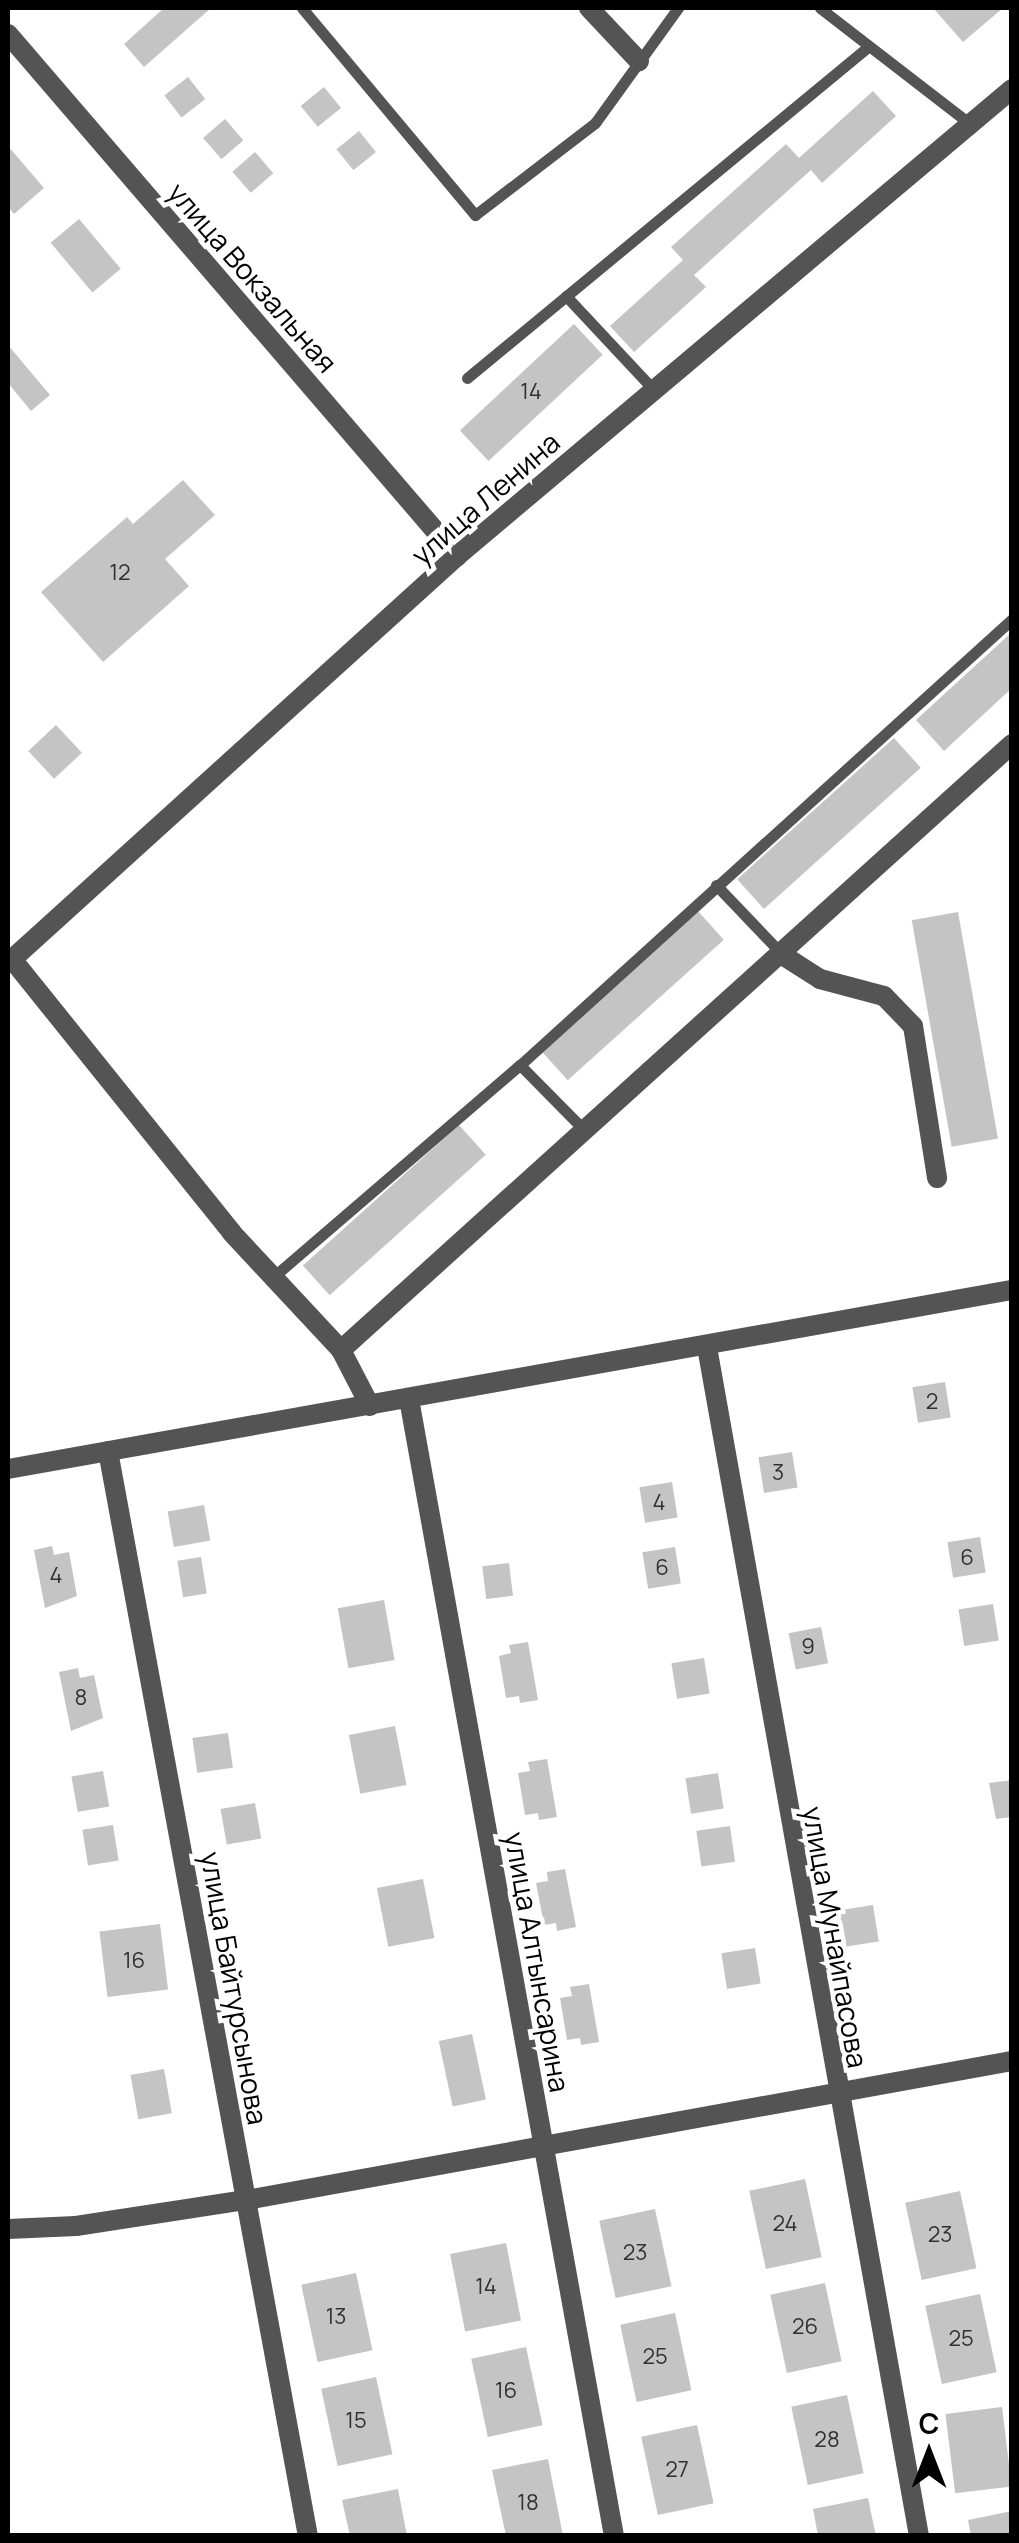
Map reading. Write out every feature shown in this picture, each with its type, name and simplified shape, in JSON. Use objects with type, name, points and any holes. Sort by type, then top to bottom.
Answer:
[{"type":"street","points":[[589,8],[639,62]]},
{"type":"street","name":"улица Вокзальная","points":[[8,34],[457,556]]},
{"type":"street","name":"улица Ленина","points":[[10,961],[457,556],[1012,89]]},
{"type":"street","points":[[341,1350],[784,956],[1012,744]]},
{"type":"street","points":[[784,956],[820,979],[884,996],[913,1026],[936,1178]]},
{"type":"street","points":[[10,961],[270,1279],[341,1350],[370,1406]]},
{"type":"street","points":[[8,1469],[1012,1290]]},
{"type":"street","name":"улица Мунайпасова","points":[[707,1347],[835,2093],[919,2536]]},
{"type":"street","name":"улица Алтынсарина","points":[[409,1399],[614,2536]]},
{"type":"street","name":"улица Байтурсынова","points":[[108,1451],[308,2536]]},
{"type":"street","points":[[8,2229],[76,2226],[246,2200],[1012,2061]]},
{"type":"lane","points":[[302,8],[475,215],[594,122],[678,8]]},
{"type":"lane","points":[[820,8],[970,124]]},
{"type":"lane","points":[[467,378],[869,46]]},
{"type":"lane","points":[[566,296],[654,390]]},
{"type":"lane","points":[[270,1279],[520,1065],[1012,620]]},
{"type":"lane","points":[[716,885],[784,956]]},
{"type":"lane","points":[[520,1065],[586,1132]]},
{"type":"building","points":[[164,8],[211,8],[144,67],[124,44]]},
{"type":"building","points":[[933,8],[1003,8],[963,42]]},
{"type":"building","points":[[188,77],[205,99],[182,118],[164,95]]},
{"type":"building","points":[[324,87],[341,108],[318,127],[301,106]]},
{"type":"building","points":[[873,91],[896,116],[822,183],[811,170],[694,275],[706,287],[634,352],[610,326],[683,260],[671,247],[786,144],[799,158]]},
{"type":"building","points":[[225,119],[243,140],[221,159],[203,138]]},
{"type":"building","points":[[359,131],[376,152],[353,170],[336,149]]},
{"type":"building","points":[[8,146],[44,188],[14,214],[8,207]]},
{"type":"building","points":[[255,152],[273,173],[251,193],[232,172]]},
{"type":"building","points":[[79,219],[121,269],[92,293],[51,243]]},
{"type":"building","points":[[574,324],[603,355],[489,461],[460,430]]},
{"type":"building","points":[[8,345],[50,395],[31,411],[8,383]]},
{"type":"building","points":[[183,480],[215,515],[165,559],[189,586],[103,662],[41,592],[127,517],[133,524]]},
{"type":"building","points":[[1012,632],[1012,688],[944,751],[916,720]]},
{"type":"building","points":[[56,725],[82,753],[54,779],[28,751]]},
{"type":"building","points":[[894,738],[921,768],[764,909],[737,879]]},
{"type":"building","points":[[697,910],[724,940],[568,1080],[541,1051]]},
{"type":"building","points":[[958,912],[998,1139],[952,1147],[912,920]]},
{"type":"building","points":[[459,1125],[486,1155],[330,1295],[303,1266]]},
{"type":"building","points":[[945,1382],[951,1418],[918,1423],[912,1387]]},
{"type":"building","points":[[792,1452],[798,1488],[764,1493],[758,1457]]},
{"type":"building","points":[[672,1482],[678,1518],[645,1523],[639,1487]]},
{"type":"building","points":[[204,1505],[210,1540],[174,1547],[168,1511]]},
{"type":"building","points":[[980,1537],[986,1573],[953,1578],[947,1542]]},
{"type":"building","points":[[52,1546],[54,1555],[69,1552],[77,1596],[45,1608],[34,1550]]},
{"type":"building","points":[[675,1547],[681,1584],[648,1589],[642,1552]]},
{"type":"building","points":[[201,1557],[207,1594],[183,1597],[177,1561]]},
{"type":"building","points":[[509,1563],[513,1596],[486,1599],[482,1566]]},
{"type":"building","points":[[384,1600],[395,1660],[348,1668],[338,1608]]},
{"type":"building","points":[[993,1604],[999,1641],[964,1646],[958,1609]]},
{"type":"building","points":[[821,1627],[828,1663],[796,1670],[789,1633]]},
{"type":"building","points":[[528,1642],[538,1700],[520,1703],[519,1696],[506,1698],[499,1656],[511,1653],[509,1645]]},
{"type":"building","points":[[704,1658],[710,1694],[677,1699],[671,1663]]},
{"type":"building","points":[[78,1668],[80,1678],[94,1675],[103,1718],[71,1731],[59,1672]]},
{"type":"building","points":[[395,1726],[406,1785],[360,1794],[349,1735]]},
{"type":"building","points":[[228,1733],[233,1768],[197,1773],[192,1738]]},
{"type":"building","points":[[547,1759],[557,1817],[539,1820],[538,1813],[525,1815],[518,1773],[530,1771],[528,1762]]},
{"type":"building","points":[[103,1771],[109,1806],[78,1812],[71,1777]]},
{"type":"building","points":[[718,1773],[724,1809],[691,1814],[685,1778]]},
{"type":"building","points":[[1012,1780],[1012,1817],[996,1819],[989,1783]]},
{"type":"building","points":[[255,1803],[261,1838],[227,1845],[221,1809]]},
{"type":"building","points":[[113,1825],[119,1861],[88,1865],[82,1830]]},
{"type":"building","points":[[730,1826],[735,1862],[701,1866],[696,1831]]},
{"type":"building","points":[[565,1869],[576,1927],[557,1931],[556,1923],[544,1925],[536,1883],[548,1881],[547,1872]]},
{"type":"building","points":[[423,1879],[434,1938],[388,1947],[377,1888]]},
{"type":"building","points":[[873,1905],[879,1942],[845,1947],[839,1910]]},
{"type":"building","points":[[160,1924],[168,1990],[107,1997],[99,1931]]},
{"type":"building","points":[[755,1948],[761,1984],[727,1989],[721,1953]]},
{"type":"building","points":[[589,1984],[599,2042],[581,2045],[580,2038],[567,2040],[560,1998],[572,1996],[570,1987]]},
{"type":"building","points":[[472,2034],[486,2100],[453,2107],[439,2041]]},
{"type":"building","points":[[164,2069],[172,2113],[138,2119],[131,2075]]},
{"type":"building","points":[[805,2179],[822,2257],[766,2269],[749,2191]]},
{"type":"building","points":[[960,2191],[976,2268],[922,2280],[905,2203]]},
{"type":"building","points":[[655,2209],[671,2286],[616,2298],[599,2221]]},
{"type":"building","points":[[506,2243],[521,2321],[465,2331],[450,2254]]},
{"type":"building","points":[[356,2273],[372,2350],[318,2362],[301,2285]]},
{"type":"building","points":[[825,2283],[842,2361],[787,2373],[770,2295]]},
{"type":"building","points":[[980,2294],[997,2372],[942,2384],[925,2306]]},
{"type":"building","points":[[675,2313],[691,2390],[637,2402],[620,2325]]},
{"type":"building","points":[[526,2347],[543,2425],[488,2437],[471,2359]]},
{"type":"building","points":[[376,2377],[392,2454],[338,2466],[321,2389]]},
{"type":"building","points":[[847,2395],[864,2473],[808,2485],[791,2407]]},
{"type":"building","points":[[1002,2407],[1012,2486],[955,2493],[945,2414]]},
{"type":"building","points":[[697,2425],[714,2503],[658,2515],[641,2437]]},
{"type":"building","points":[[548,2459],[563,2536],[506,2536],[492,2470]]},
{"type":"building","points":[[398,2489],[407,2536],[350,2536],[342,2500]]},
{"type":"building","points":[[868,2498],[876,2536],[818,2536],[813,2509]]},
{"type":"building","points":[[1012,2511],[1012,2536],[971,2536],[968,2520]]}]
